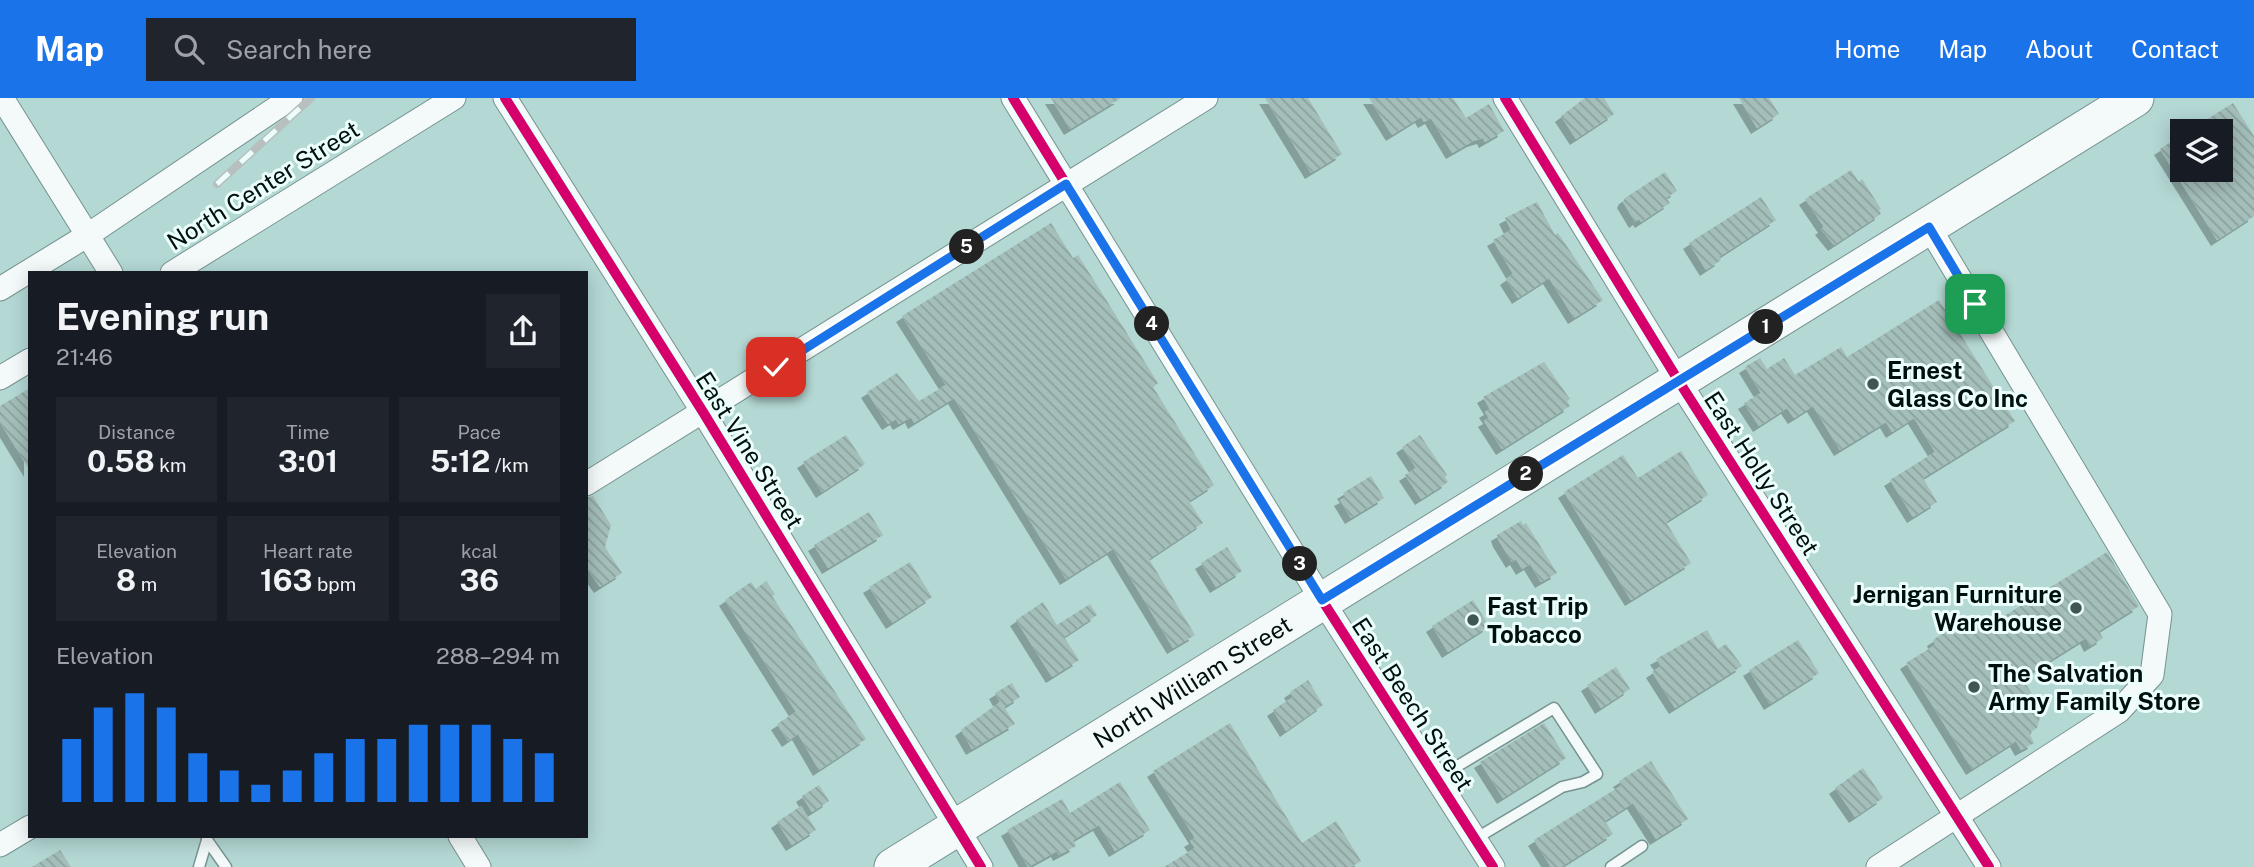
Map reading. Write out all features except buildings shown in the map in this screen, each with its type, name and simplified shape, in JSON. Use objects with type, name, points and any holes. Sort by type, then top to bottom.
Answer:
[{"type":"main road","name":"North William Street","points":[[893,867],[2135,98]]},
{"type":"street","points":[[2,98],[110,271]]},
{"type":"street","points":[[29,271],[88,235],[291,98]]},
{"type":"street","name":"North Center Street","points":[[175,271],[454,98]]},
{"type":"street","name":"East Vine Street","points":[[505,98],[703,412],[981,867]]},
{"type":"street","name":"East Beech Street","points":[[1013,98],[1322,600],[1493,867]]},
{"type":"street","points":[[588,483],[1206,98]]},
{"type":"street","name":"East Holly Street","points":[[1505,98],[1678,380],[1989,867]]},
{"type":"street","points":[[1878,867],[2119,711],[2152,675],[2160,614],[1929,227]]},
{"type":"street","points":[[0,289],[28,272]]},
{"type":"street","points":[[0,379],[28,361]]},
{"type":"street","points":[[0,845],[28,828]]},
{"type":"street","points":[[461,838],[479,867]]},
{"type":"lane","points":[[1436,779],[1554,708],[1597,774],[1583,782],[1562,787],[1475,839]]},
{"type":"lane","points":[[198,867],[207,840],[226,867]]},
{"type":"lane","points":[[1611,867],[1642,846]]},
{"type":"railway","points":[[217,184],[311,98]]},
{"type":"cycle path","points":[[505,98],[703,412],[981,867]]},
{"type":"cycle path","points":[[1013,98],[1322,600],[1493,867]]},
{"type":"cycle path","points":[[1505,98],[1678,380],[1989,867]]},
{"type":"place","name":"Ernest Glass Co Inc","points":[[1873,384]]},
{"type":"place","name":"Jernigan Furniture Warehouse","points":[[2076,608]]},
{"type":"place","name":"Fast Trip Tobacco","points":[[1473,620]]},
{"type":"place","name":"The Salvation Army Family Store","points":[[1974,687]]},
{"type":"route","points":[[776,367],[1066,184],[1322,600],[1929,227],[1975,304]]}]
